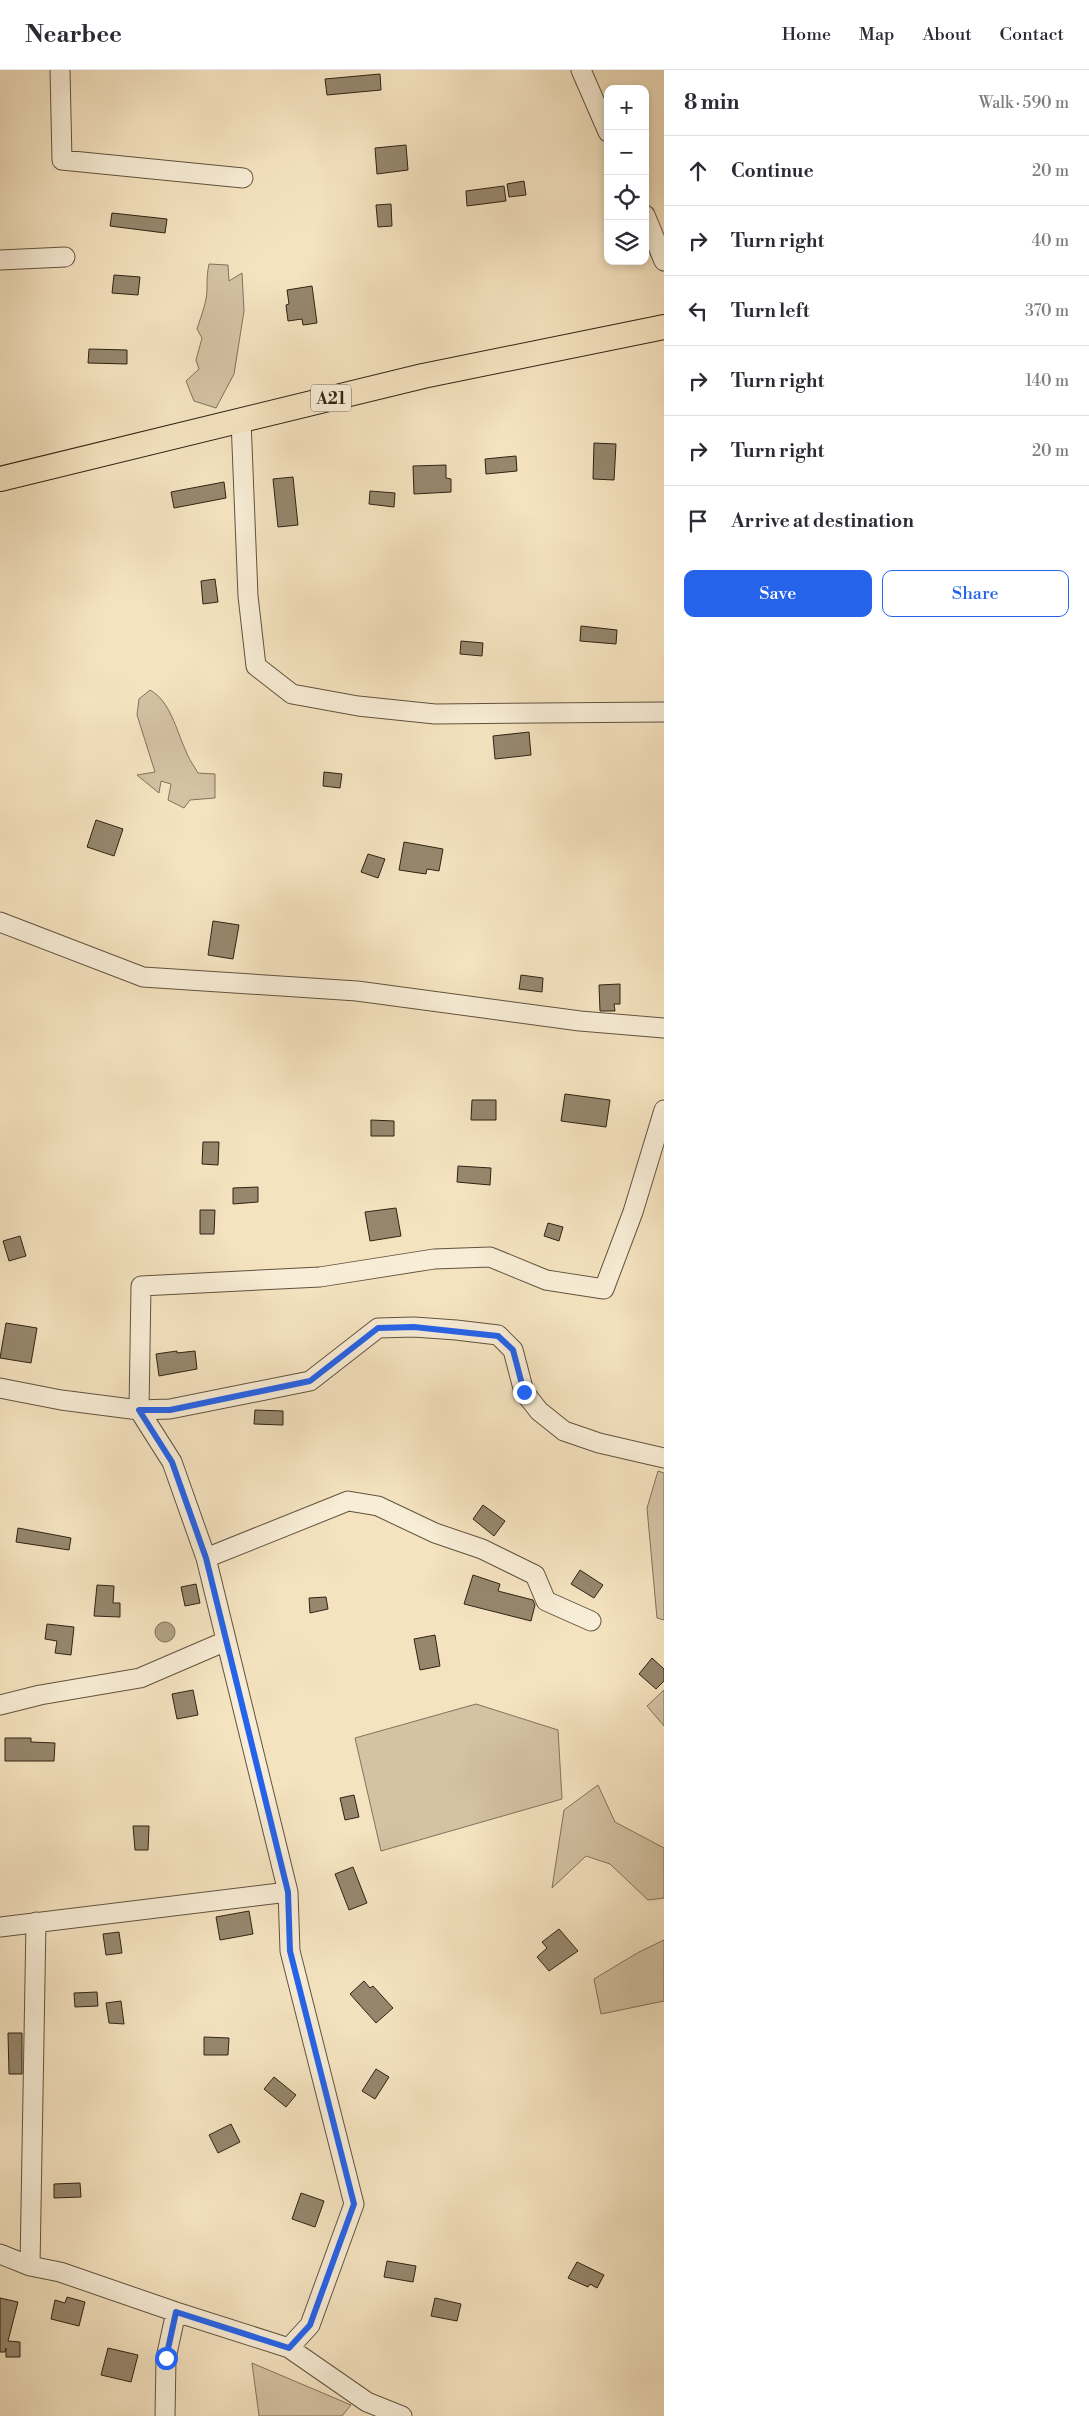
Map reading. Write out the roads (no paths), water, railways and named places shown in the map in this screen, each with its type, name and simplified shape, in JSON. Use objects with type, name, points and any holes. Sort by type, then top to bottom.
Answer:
[{"type":"main road","name":"A21","points":[[0,479],[423,376],[664,327]]},
{"type":"street","points":[[60,70],[62,160],[243,178]]},
{"type":"street","points":[[581,70],[607,130]]},
{"type":"street","points":[[647,220],[664,261]]},
{"type":"street","points":[[0,260],[65,257]]},
{"type":"street","points":[[241,420],[248,596],[256,666],[292,694],[358,706],[435,714],[664,712]]},
{"type":"street","points":[[0,922],[143,977],[357,991],[580,1021],[664,1028]]},
{"type":"street","points":[[289,2348],[310,2325],[354,2204],[290,1951],[288,1892],[206,1558],[172,1462],[139,1410],[141,1286],[320,1276],[434,1259],[490,1257],[546,1280],[604,1288],[633,1212],[664,1110]]},
{"type":"street","points":[[0,1388],[61,1400],[139,1410],[170,1410],[310,1381],[378,1328],[414,1327],[456,1330],[498,1336],[513,1350],[524,1392],[539,1412],[564,1431],[599,1443],[664,1458]]},
{"type":"street","points":[[206,1558],[348,1501],[378,1506],[434,1533],[482,1549],[535,1575],[546,1602],[591,1620]]},
{"type":"street","points":[[0,1705],[40,1695],[140,1678],[226,1642]]},
{"type":"street","points":[[0,1927],[288,1892]]},
{"type":"street","points":[[30,2266],[36,1922]]},
{"type":"street","points":[[0,2254],[30,2266],[48,2268],[289,2348],[367,2402],[402,2416]]},
{"type":"street","points":[[165,2416],[166,2358],[176,2312]]}]
